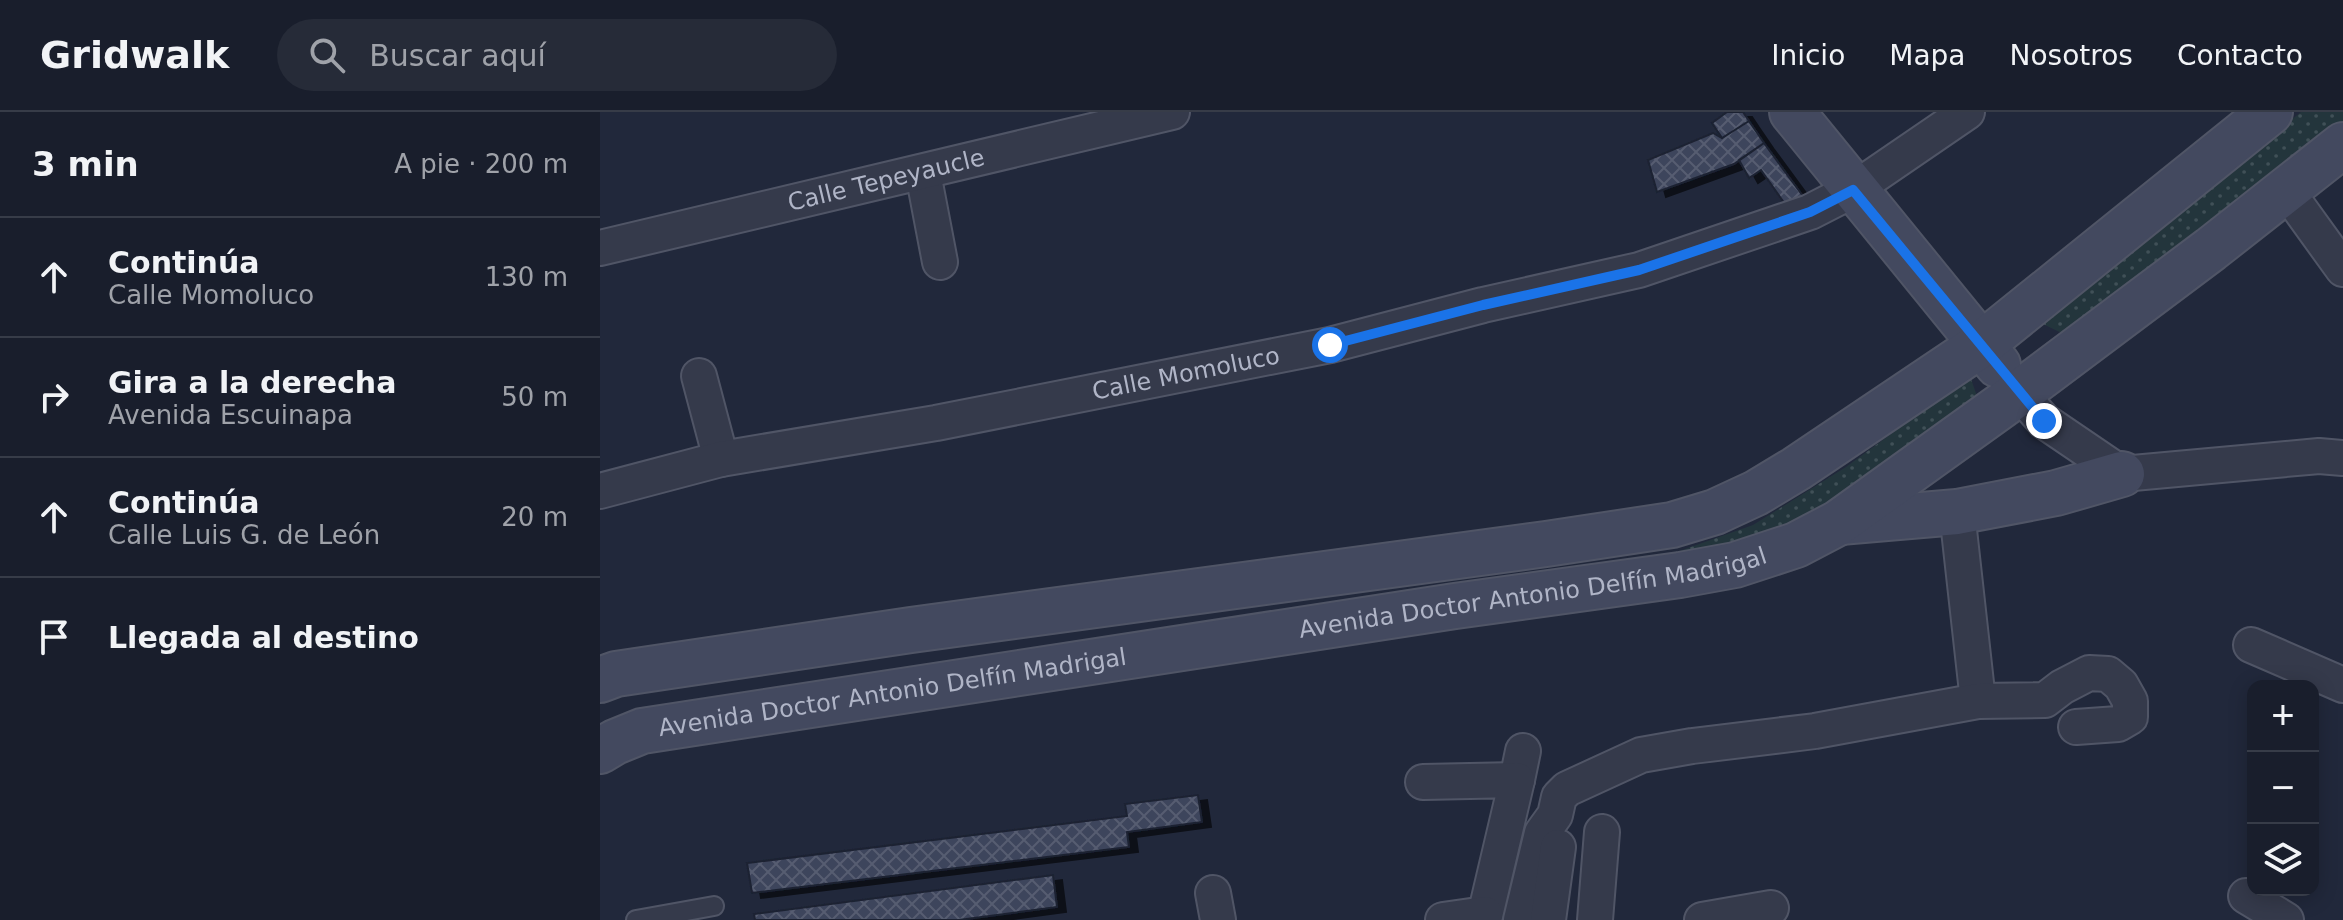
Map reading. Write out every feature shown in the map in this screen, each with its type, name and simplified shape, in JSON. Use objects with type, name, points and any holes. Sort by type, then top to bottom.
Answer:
[{"type":"main road","points":[[1792,112],[2019,393]]},
{"type":"main road","name":"Avenida Doctor Antonio Delfín Madrigal","points":[[600,680],[616,674],[911,630],[1672,525],[1715,512],[1756,493],[1982,344],[2270,112]]},
{"type":"main road","name":"Avenida Doctor Antonio Delfín Madrigal","points":[[600,751],[642,731],[1455,606],[1680,575],[1735,565],[1796,545],[1838,523],[2019,393],[2343,145]]},
{"type":"main road","points":[[1838,523],[1959,531],[2056,493],[2122,474]]},
{"type":"street","name":"Calle Tepeyaucle","points":[[600,248],[1172,112]]},
{"type":"street","name":"Calle Momoluco","points":[[600,491],[721,459],[936,423],[1330,345],[1483,305],[1639,270],[1810,212],[1853,190],[1967,112]]},
{"type":"street","points":[[923,173],[940,262]]},
{"type":"street","points":[[2286,190],[2343,269]]},
{"type":"street","points":[[699,376],[721,459]]},
{"type":"street","points":[[2019,393],[2044,421],[2122,474],[2319,456],[2343,458]]},
{"type":"street","points":[[1959,531],[1978,701]]},
{"type":"street","points":[[2251,645],[2343,685]]},
{"type":"street","points":[[1548,920],[1559,838],[1555,815],[1559,797],[1567,789],[1641,755],[1815,731],[1978,701],[2045,700],[2089,673],[2108,674],[2121,685],[2130,701],[2130,717],[2118,724],[2076,727]]},
{"type":"street","points":[[1423,782],[1520,765],[1485,917],[1443,920]]},
{"type":"street","points":[[1521,920],[1542,833],[1555,815]]},
{"type":"street","points":[[1595,920],[1602,832]]},
{"type":"street","points":[[2246,896],[2286,920]]},
{"type":"street","points":[[1702,920],[1771,908]]},
{"type":"lane","points":[[636,920],[714,906]]},
{"type":"shaded area","points":[[2301,112],[2343,112],[2343,122],[2072,338],[2043,324]]},
{"type":"shaded area","points":[[1970,376],[1981,408],[1855,500],[1723,553],[1671,554],[1753,525],[1846,467]]},
{"type":"building","points":[[1727,112],[1743,112],[1749,121],[1722,138],[1712,123]]},
{"type":"building","points":[[1749,121],[1764,143],[1734,164],[1657,192],[1648,160],[1713,133],[1722,138]]},
{"type":"building","points":[[1764,143],[1811,207],[1792,214],[1761,170],[1749,178],[1739,160]]},
{"type":"building","points":[[1198,795],[1202,822],[1127,832],[1129,847],[752,893],[747,863],[1127,816],[1125,804]]},
{"type":"building","points":[[1053,875],[1057,907],[959,920],[755,920],[754,914]]},
{"type":"route","points":[[1330,345],[1483,305],[1639,270],[1810,212],[1853,190],[2044,421]]}]
